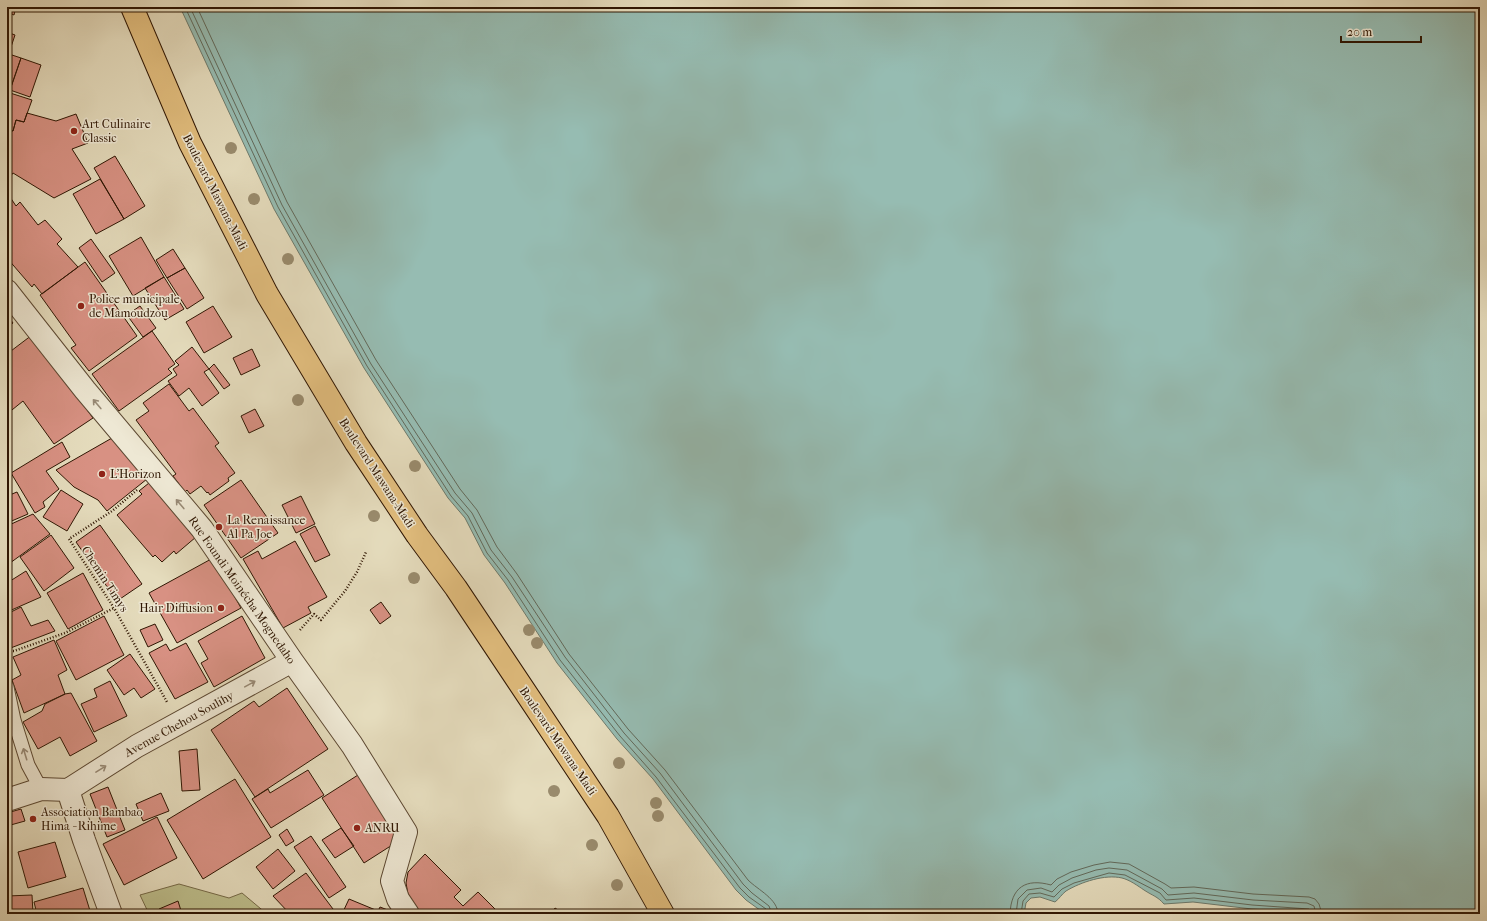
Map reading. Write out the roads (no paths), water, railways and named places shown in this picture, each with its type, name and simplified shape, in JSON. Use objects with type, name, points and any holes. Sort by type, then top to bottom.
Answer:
[{"type":"main road","name":"Boulevard Mawana-Madi","points":[[132,7],[190,143],[268,294],[356,443],[404,516],[456,588],[608,816],[663,914]]},
{"type":"street","name":"Rue Foundi Moinécha Mognedaho","points":[[7,291],[85,390],[202,529],[292,661],[352,745],[406,832],[392,881],[398,899],[408,914]]},
{"type":"street","name":"Avenue Chehou Soulihy","points":[[68,790],[137,746],[292,661]]},
{"type":"street","points":[[7,800],[41,789],[68,790],[84,840],[111,914]]},
{"type":"lane","points":[[7,687],[14,720],[28,765],[41,789]]},
{"type":"water","points":[[180,7],[1480,7],[1480,914],[1329,914],[1252,909],[1193,902],[1164,904],[1131,882],[1115,877],[1101,878],[1079,885],[1066,891],[1055,902],[1040,897],[1031,898],[1026,903],[1024,914],[764,913],[746,900],[736,890],[653,779],[617,739],[557,663],[505,583],[484,555],[465,518],[448,498],[364,368],[274,209]]},
{"type":"place","name":"Art Culinaire Classic","points":[[74,131]]},
{"type":"place","name":"Police municipale de Mamoudzou","points":[[81,306]]},
{"type":"place","name":"L'Horizon","points":[[102,474]]},
{"type":"place","name":"La Renaissance Al Pa Joe","points":[[219,527]]},
{"type":"place","name":"Hair Diffusion","points":[[221,608]]},
{"type":"place","name":"Association Bambao Hima - Rihime","points":[[33,819]]},
{"type":"place","name":"ANRU","points":[[357,828]]}]
